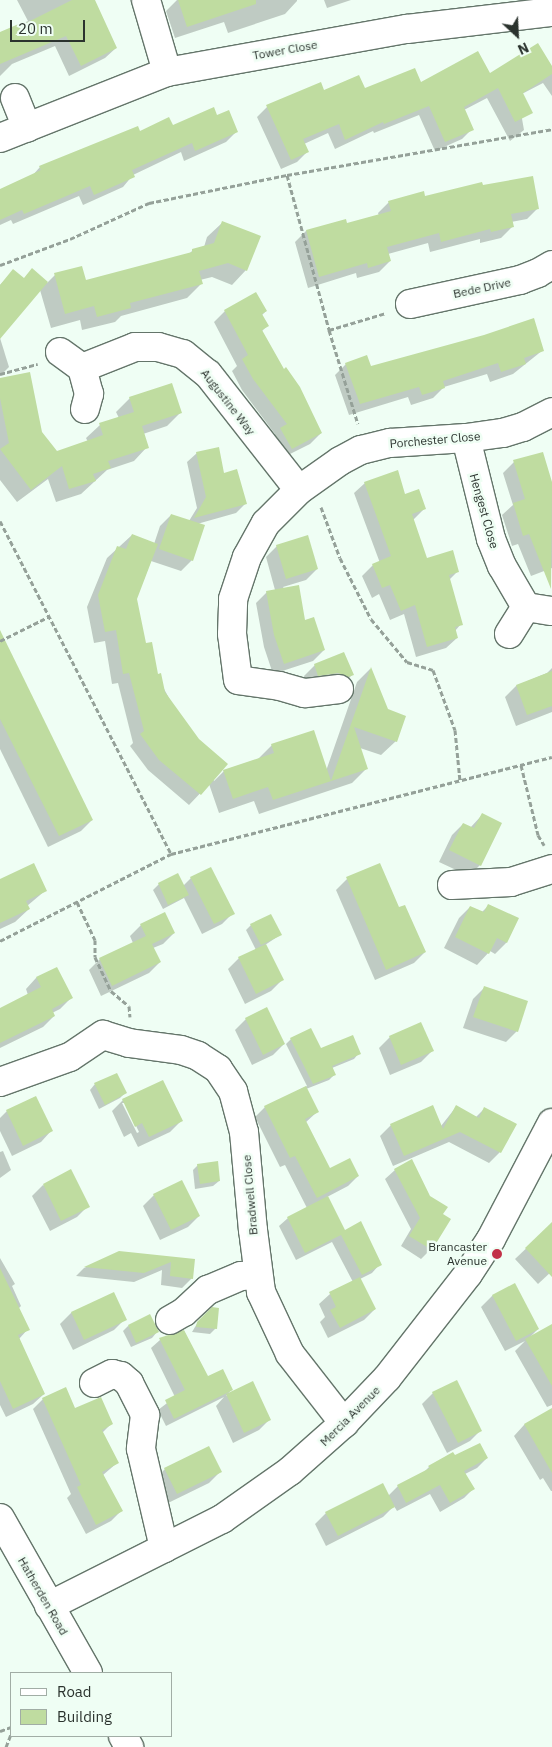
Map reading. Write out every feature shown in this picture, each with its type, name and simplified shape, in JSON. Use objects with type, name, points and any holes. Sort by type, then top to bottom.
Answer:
[{"type":"street","points":[[146,0],[167,72]]},
{"type":"street","name":"Tower Close","points":[[0,138],[167,72],[407,29],[552,12]]},
{"type":"street","points":[[15,98],[27,128]]},
{"type":"street","name":"Bede Drive","points":[[410,304],[549,275]]},
{"type":"street","name":"Augustine Way","points":[[70,359],[142,346],[167,349],[190,357],[208,374],[305,485]]},
{"type":"street","points":[[70,359],[89,394],[85,409]]},
{"type":"street","name":"Porchester Close","points":[[339,689],[304,693],[238,680],[231,623],[235,592],[247,557],[261,529],[276,511],[305,485],[340,461],[367,448],[400,442],[466,438],[514,430],[552,412]]},
{"type":"street","name":"Hengest Close","points":[[466,438],[493,547],[508,578],[539,609],[509,634]]},
{"type":"street","points":[[452,885],[511,882],[551,864]]},
{"type":"street","name":"Bradwell Close","points":[[0,1082],[77,1054],[103,1034],[129,1043],[173,1048],[198,1056],[218,1069],[233,1091],[246,1140],[258,1275],[268,1309],[290,1354],[344,1423]]},
{"type":"street","name":"Mercia Avenue","points":[[49,1606],[222,1519],[273,1484],[344,1423],[387,1378],[478,1260],[507,1211],[552,1123]]},
{"type":"street","points":[[170,1320],[184,1312],[208,1290],[241,1276],[258,1275]]},
{"type":"street","points":[[94,1383],[112,1374],[121,1376],[128,1383],[145,1415],[141,1449],[164,1548]]},
{"type":"street","name":"Hatherden Road","points":[[0,1518],[87,1672]]},
{"type":"path","points":[[0,265],[70,239],[149,203],[287,175],[552,129]]},
{"type":"path","points":[[287,175],[343,380],[367,448]]},
{"type":"path","points":[[329,330],[377,317],[410,304]]},
{"type":"path","points":[[0,374],[70,359]]},
{"type":"path","points":[[305,485],[371,619],[407,662],[433,670],[455,730],[460,781]]},
{"type":"path","points":[[0,521],[170,854]]},
{"type":"path","points":[[0,641],[48,617]]},
{"type":"path","points":[[0,941],[170,854],[552,757]]},
{"type":"path","points":[[521,765],[538,835],[551,864]]},
{"type":"path","points":[[77,902],[95,940],[95,957],[111,991],[128,1006],[131,1026],[142,1044]]},
{"type":"building","points":[[72,0],[95,0],[117,48],[81,66],[66,36],[0,64],[0,32],[21,23],[22,25]]},
{"type":"building","points":[[178,0],[256,0],[256,4],[187,27]]},
{"type":"building","points":[[538,43],[552,66],[552,74],[523,93],[533,113],[515,122],[498,88],[464,107],[474,130],[445,142],[429,106],[384,124],[383,122],[345,140],[339,124],[303,139],[309,152],[291,160],[266,105],[321,82],[324,90],[359,75],[365,88],[415,68],[421,82],[478,51],[490,73]]},
{"type":"building","points":[[214,107],[217,115],[229,110],[238,132],[195,151],[192,143],[132,170],[135,177],[94,195],[90,186],[24,214],[22,210],[0,220],[0,189],[41,170],[39,166],[138,126],[140,131],[169,117],[173,125]]},
{"type":"building","points":[[533,176],[539,209],[511,214],[514,227],[491,232],[490,229],[441,242],[439,233],[387,247],[391,261],[368,268],[367,263],[319,277],[306,230],[346,219],[347,223],[391,211],[388,201],[424,191],[425,196],[482,182],[483,185]]},
{"type":"building","points":[[222,221],[261,236],[247,271],[228,263],[199,271],[203,284],[130,303],[131,308],[97,317],[94,306],[65,314],[54,273],[82,266],[86,280],[192,252],[192,249],[214,243]]},
{"type":"building","points":[[32,268],[48,282],[0,339],[0,285],[13,269],[24,278]]},
{"type":"building","points":[[256,292],[267,311],[262,314],[269,326],[262,330],[284,369],[286,367],[300,387],[322,433],[292,449],[280,428],[287,424],[253,379],[242,359],[248,355],[224,310]]},
{"type":"building","points":[[534,318],[544,351],[524,358],[526,364],[501,372],[498,363],[443,381],[445,388],[422,395],[419,387],[360,404],[345,363],[367,355],[371,366],[484,335]]},
{"type":"building","points":[[30,372],[42,432],[57,451],[103,435],[99,423],[134,412],[129,397],[172,383],[182,413],[142,426],[149,448],[108,461],[111,468],[93,474],[96,481],[69,489],[62,466],[31,490],[0,449],[9,443],[0,398],[0,378]]},
{"type":"building","points":[[219,447],[224,473],[237,469],[247,504],[194,518],[206,497],[196,452]]},
{"type":"building","points":[[543,452],[552,482],[551,589],[529,534],[523,536],[513,503],[525,499],[513,460]]},
{"type":"building","points":[[398,470],[405,494],[419,489],[426,509],[412,514],[427,558],[453,550],[459,572],[449,575],[463,625],[455,627],[458,638],[427,647],[415,605],[401,611],[390,585],[382,588],[372,564],[391,556],[364,482]]},
{"type":"building","points":[[171,514],[205,525],[193,561],[159,549]]},
{"type":"building","points":[[132,534],[158,544],[137,599],[146,643],[152,642],[158,674],[161,673],[165,692],[199,739],[228,764],[201,795],[159,760],[140,734],[144,731],[129,673],[123,674],[116,630],[105,632],[98,595],[117,546],[126,549]]},
{"type":"building","points":[[308,535],[318,569],[286,579],[276,545]]},
{"type":"building","points":[[299,585],[305,620],[314,617],[325,650],[284,664],[274,635],[266,591]]},
{"type":"building","points":[[0,630],[93,820],[59,836],[0,719]]},
{"type":"building","points":[[344,652],[354,675],[348,677],[338,673],[318,676],[314,664]]},
{"type":"building","points":[[371,667],[388,709],[406,716],[397,742],[354,727],[368,769],[273,800],[268,787],[233,799],[223,770],[274,753],[271,744],[314,730],[331,781]]},
{"type":"building","points":[[552,671],[552,706],[527,715],[516,685]]},
{"type":"building","points":[[482,813],[502,823],[481,866],[449,850],[463,823],[474,828]]},
{"type":"building","points":[[34,863],[47,891],[26,901],[30,909],[0,923],[0,879]]},
{"type":"building","points":[[380,863],[399,907],[405,905],[426,952],[386,970],[346,877]]},
{"type":"building","points":[[211,867],[235,914],[214,924],[190,877]]},
{"type":"building","points":[[178,873],[189,895],[168,905],[158,883]]},
{"type":"building","points":[[488,904],[519,918],[507,943],[497,938],[489,954],[455,937],[470,906],[484,912]]},
{"type":"building","points":[[165,912],[175,933],[152,944],[161,962],[112,986],[99,958],[146,936],[140,924]]},
{"type":"building","points":[[271,914],[282,935],[261,945],[250,924]]},
{"type":"building","points":[[266,944],[284,980],[256,994],[238,957]]},
{"type":"building","points":[[57,967],[73,998],[52,1009],[55,1016],[0,1043],[0,1008],[41,987],[36,977]]},
{"type":"building","points":[[484,986],[528,1001],[518,1032],[473,1017]]},
{"type":"building","points":[[267,1007],[285,1044],[263,1055],[245,1018]]},
{"type":"building","points":[[421,1022],[434,1051],[401,1065],[389,1036]]},
{"type":"building","points":[[311,1028],[321,1048],[353,1035],[361,1054],[332,1066],[336,1075],[313,1084],[290,1038]]},
{"type":"building","points":[[117,1073],[127,1093],[105,1105],[94,1083]]},
{"type":"building","points":[[163,1080],[183,1121],[149,1137],[142,1123],[135,1127],[122,1099]]},
{"type":"building","points":[[306,1086],[319,1112],[305,1119],[330,1168],[350,1158],[359,1176],[317,1198],[295,1156],[290,1158],[264,1106]]},
{"type":"building","points":[[36,1096],[53,1131],[23,1146],[6,1110]]},
{"type":"building","points":[[433,1105],[443,1129],[456,1105],[479,1118],[484,1107],[517,1124],[501,1153],[460,1132],[404,1156],[390,1124]]},
{"type":"building","points":[[412,1159],[430,1196],[448,1207],[443,1214],[451,1219],[432,1250],[409,1236],[420,1218],[394,1169]]},
{"type":"building","points":[[218,1161],[220,1181],[200,1184],[197,1164]]},
{"type":"building","points":[[71,1169],[90,1207],[61,1221],[43,1184]]},
{"type":"building","points":[[182,1180],[200,1216],[171,1230],[153,1194]]},
{"type":"building","points":[[328,1196],[345,1230],[361,1221],[382,1265],[362,1275],[341,1235],[305,1253],[287,1217]]},
{"type":"building","points":[[552,1222],[552,1277],[525,1248]]},
{"type":"building","points":[[119,1251],[195,1259],[193,1279],[170,1276],[171,1262],[144,1273],[84,1267]]},
{"type":"building","points":[[0,1268],[30,1330],[18,1335],[45,1394],[13,1409],[0,1381]]},
{"type":"building","points":[[360,1277],[376,1309],[340,1328],[330,1310],[336,1307],[329,1292]]},
{"type":"building","points":[[515,1283],[539,1329],[516,1341],[492,1295]]},
{"type":"building","points":[[114,1292],[127,1320],[84,1340],[71,1312]]},
{"type":"building","points":[[212,1307],[219,1308],[217,1329],[196,1327],[197,1322]]},
{"type":"building","points":[[150,1314],[159,1332],[136,1343],[128,1325]]},
{"type":"building","points":[[552,1324],[552,1386],[525,1339]]},
{"type":"building","points":[[184,1330],[208,1376],[223,1369],[233,1390],[174,1419],[165,1400],[185,1390],[159,1338]]},
{"type":"building","points":[[457,1380],[482,1431],[458,1443],[432,1392]]},
{"type":"building","points":[[253,1381],[271,1420],[244,1433],[226,1394]]},
{"type":"building","points":[[66,1387],[75,1408],[101,1397],[113,1424],[102,1430],[119,1463],[102,1472],[123,1511],[96,1525],[77,1487],[81,1485],[42,1398]]},
{"type":"building","points":[[552,1408],[552,1473],[524,1424]]},
{"type":"building","points":[[480,1443],[488,1458],[464,1471],[475,1489],[450,1503],[440,1485],[406,1503],[397,1485],[430,1468],[428,1466],[453,1452],[455,1455]]},
{"type":"building","points":[[209,1446],[222,1472],[177,1494],[164,1468]]},
{"type":"building","points":[[383,1483],[395,1507],[338,1536],[325,1512]]},
{"type":"place","name":"Brancaster Avenue","points":[[497,1254]]}]
